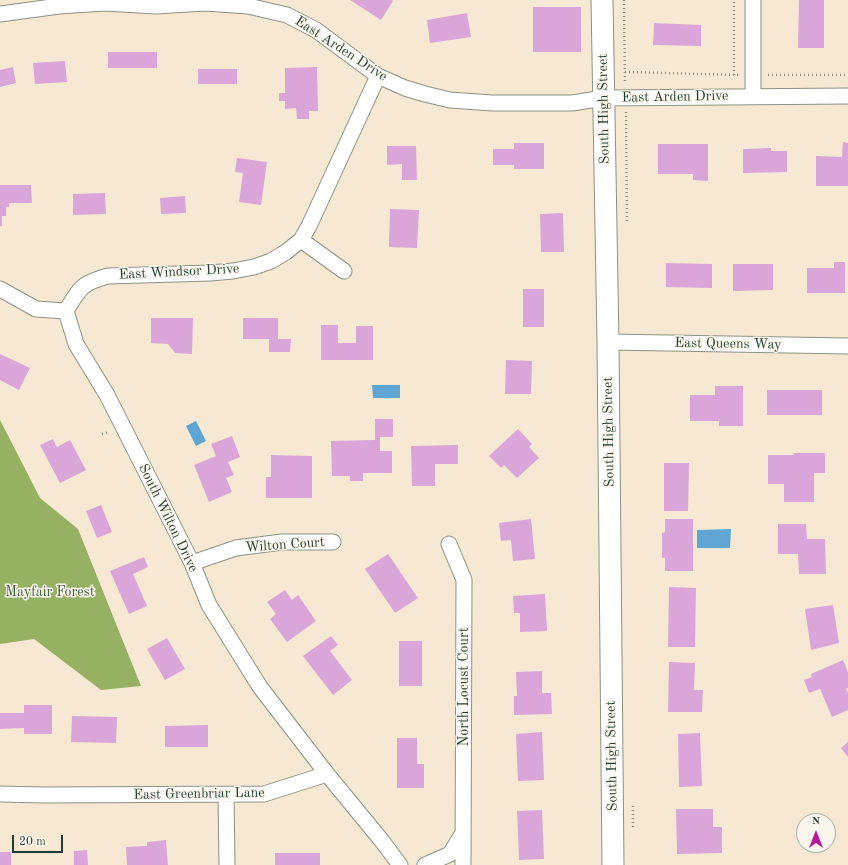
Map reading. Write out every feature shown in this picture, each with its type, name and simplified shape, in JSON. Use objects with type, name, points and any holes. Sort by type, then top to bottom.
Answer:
[{"type":"street","name":"South High Street","points":[[602,0],[608,342],[613,865]]},
{"type":"street","points":[[752,96],[753,0]]},
{"type":"street","name":"East Arden Drive","points":[[0,14],[59,6],[105,3],[156,6],[205,3],[248,6],[287,15],[316,30],[378,76],[405,88],[450,100],[492,103],[572,104],[604,98],[848,96]]},
{"type":"street","name":"East Windsor Drive","points":[[66,311],[77,291],[92,280],[108,276],[233,271],[254,267],[270,261],[286,252],[301,240],[309,226],[378,76]]},
{"type":"street","points":[[301,240],[344,271]]},
{"type":"street","points":[[0,289],[36,309],[66,311]]},
{"type":"street","name":"South Wilton Drive","points":[[66,311],[76,344],[108,395],[192,563],[209,605],[260,687],[326,774]]},
{"type":"street","name":"East Queens Way","points":[[608,342],[848,346]]},
{"type":"street","name":"Wilton Court","points":[[192,563],[236,548],[282,542],[333,542]]},
{"type":"street","name":"North Locust Court","points":[[449,544],[464,580],[463,865]]},
{"type":"street","points":[[326,774],[403,865]]},
{"type":"street","name":"East Greenbriar Lane","points":[[0,794],[264,794],[326,774]]},
{"type":"street","points":[[226,795],[227,865]]},
{"type":"street","name":"North Locust Court","points":[[425,865],[450,854],[462,833]]},
{"type":"path","points":[[624,0],[625,72],[734,75],[848,75]]},
{"type":"path","points":[[734,0],[734,75]]},
{"type":"green space","name":"Mayfair Forest","points":[[0,420],[40,498],[78,529],[141,686],[101,690],[34,639],[0,644]]},
{"type":"water","points":[[372,385],[400,385],[400,398],[373,398]]},
{"type":"water","points":[[196,421],[206,441],[196,446],[186,426]]},
{"type":"water","points":[[731,529],[730,548],[697,548],[697,530]]},
{"type":"building","points":[[350,0],[391,0],[393,1],[381,20]]},
{"type":"building","points":[[799,0],[824,0],[824,48],[798,48]]},
{"type":"building","points":[[533,7],[581,7],[581,52],[533,52]]},
{"type":"building","points":[[467,13],[471,37],[430,43],[427,20]]},
{"type":"building","points":[[654,23],[701,25],[701,46],[653,45]]},
{"type":"building","points":[[108,52],[157,52],[157,68],[108,68]]},
{"type":"building","points":[[65,61],[67,82],[35,84],[33,63]]},
{"type":"building","points":[[13,67],[16,83],[0,87],[0,70]]},
{"type":"building","points":[[317,67],[318,111],[309,111],[309,119],[297,119],[296,108],[285,109],[285,101],[279,101],[279,93],[285,93],[285,68]]},
{"type":"building","points":[[198,69],[237,69],[237,84],[198,84]]},
{"type":"building","points":[[843,142],[848,143],[848,186],[816,186],[816,156],[842,157]]},
{"type":"building","points":[[514,143],[544,143],[544,169],[514,169],[514,165],[493,165],[493,149],[514,149]]},
{"type":"building","points":[[658,144],[708,144],[708,181],[693,180],[693,174],[658,174]]},
{"type":"building","points":[[387,146],[416,146],[417,180],[402,180],[402,164],[387,165]]},
{"type":"building","points":[[771,148],[771,151],[787,151],[787,172],[743,173],[743,149]]},
{"type":"building","points":[[237,158],[267,162],[261,205],[239,202],[243,173],[235,172]]},
{"type":"building","points":[[0,185],[31,185],[32,203],[9,203],[9,207],[6,207],[6,216],[2,216],[2,226],[0,226]]},
{"type":"building","points":[[105,193],[106,214],[73,215],[73,194]]},
{"type":"building","points":[[185,196],[186,213],[161,214],[160,198]]},
{"type":"building","points":[[390,209],[419,210],[417,248],[389,247]]},
{"type":"building","points":[[563,213],[564,252],[541,252],[540,214]]},
{"type":"building","points":[[834,262],[845,262],[845,293],[807,293],[807,268],[834,268]]},
{"type":"building","points":[[666,263],[712,264],[712,288],[666,287]]},
{"type":"building","points":[[733,264],[773,264],[773,290],[733,291]]},
{"type":"building","points":[[523,289],[544,289],[544,327],[523,327]]},
{"type":"building","points":[[151,318],[193,318],[192,354],[175,353],[168,344],[151,343]]},
{"type":"building","points":[[243,318],[278,318],[278,339],[291,339],[290,352],[269,352],[269,339],[243,339]]},
{"type":"building","points":[[321,325],[338,325],[338,343],[356,343],[356,326],[373,326],[373,360],[321,360]]},
{"type":"building","points":[[0,354],[30,368],[19,390],[0,380]]},
{"type":"building","points":[[506,360],[532,361],[531,394],[505,394]]},
{"type":"building","points":[[715,386],[743,386],[743,426],[719,426],[719,421],[690,421],[690,395],[715,395]]},
{"type":"building","points":[[767,390],[822,390],[822,415],[767,415]]},
{"type":"building","points":[[375,419],[393,419],[393,437],[380,437],[380,451],[392,451],[392,473],[363,473],[363,481],[350,481],[350,476],[332,476],[331,441],[375,440]]},
{"type":"building","points":[[518,429],[532,444],[529,447],[539,458],[517,478],[504,465],[501,468],[489,456]]},
{"type":"building","points":[[232,436],[240,457],[228,462],[234,475],[226,478],[232,492],[209,502],[194,465],[216,456],[211,444]]},
{"type":"building","points":[[53,439],[57,447],[70,440],[86,470],[60,483],[40,445]]},
{"type":"building","points":[[458,445],[458,464],[435,464],[435,486],[412,486],[411,446]]},
{"type":"building","points":[[794,453],[825,453],[825,473],[814,473],[814,502],[784,502],[784,484],[768,484],[768,455],[794,455]]},
{"type":"building","points":[[271,455],[312,456],[312,498],[266,498],[266,477],[271,477]]},
{"type":"building","points":[[664,463],[689,463],[688,511],[664,511]]},
{"type":"building","points":[[101,505],[112,532],[97,538],[86,511]]},
{"type":"building","points":[[531,519],[535,559],[513,561],[511,540],[501,541],[499,523]]},
{"type":"building","points":[[665,519],[693,519],[693,571],[665,571],[665,558],[662,558],[662,533],[665,532]]},
{"type":"building","points":[[778,524],[806,524],[807,539],[825,539],[826,574],[799,574],[798,554],[778,554]]},
{"type":"building","points":[[388,554],[418,598],[395,613],[365,569]]},
{"type":"building","points":[[144,557],[148,567],[133,574],[147,606],[129,614],[110,571]]},
{"type":"building","points":[[669,587],[696,588],[695,647],[668,647]]},
{"type":"building","points":[[285,590],[292,600],[298,595],[316,621],[287,642],[270,619],[276,614],[267,602]]},
{"type":"building","points":[[545,594],[547,631],[520,632],[520,613],[514,613],[513,596]]},
{"type":"building","points":[[833,605],[839,643],[811,650],[805,609]]},
{"type":"building","points":[[331,636],[338,645],[330,651],[352,680],[333,695],[303,656]]},
{"type":"building","points":[[167,638],[185,669],[165,680],[147,649]]},
{"type":"building","points":[[399,641],[422,641],[422,686],[399,686]]},
{"type":"building","points":[[843,660],[848,672],[848,688],[846,689],[848,693],[848,710],[832,717],[820,689],[809,693],[804,680],[812,677],[811,674]]},
{"type":"building","points":[[669,662],[695,663],[694,690],[703,690],[702,712],[668,712]]},
{"type":"building","points":[[542,671],[542,693],[551,693],[552,714],[514,715],[514,696],[517,696],[516,672]]},
{"type":"building","points":[[24,705],[52,705],[52,734],[24,734],[24,728],[0,729],[0,713],[24,713]]},
{"type":"building","points":[[72,716],[117,717],[116,743],[71,742]]},
{"type":"building","points":[[208,725],[208,747],[165,747],[165,726]]},
{"type":"building","points":[[542,732],[544,780],[518,781],[516,734]]},
{"type":"building","points":[[700,733],[702,786],[679,787],[678,734]]},
{"type":"building","points":[[397,738],[417,738],[417,764],[424,764],[424,788],[397,788]]},
{"type":"building","points":[[848,742],[848,757],[841,748]]},
{"type":"building","points":[[676,809],[713,809],[713,827],[722,827],[722,853],[677,854]]},
{"type":"building","points":[[542,810],[544,859],[519,860],[517,811]]},
{"type":"building","points":[[166,840],[168,865],[127,865],[126,847],[147,846],[147,842]]},
{"type":"building","points":[[87,850],[88,865],[74,865],[74,851]]},
{"type":"building","points":[[0,852],[11,852],[11,865],[0,865]]},
{"type":"building","points":[[275,853],[320,853],[320,865],[275,865]]}]
